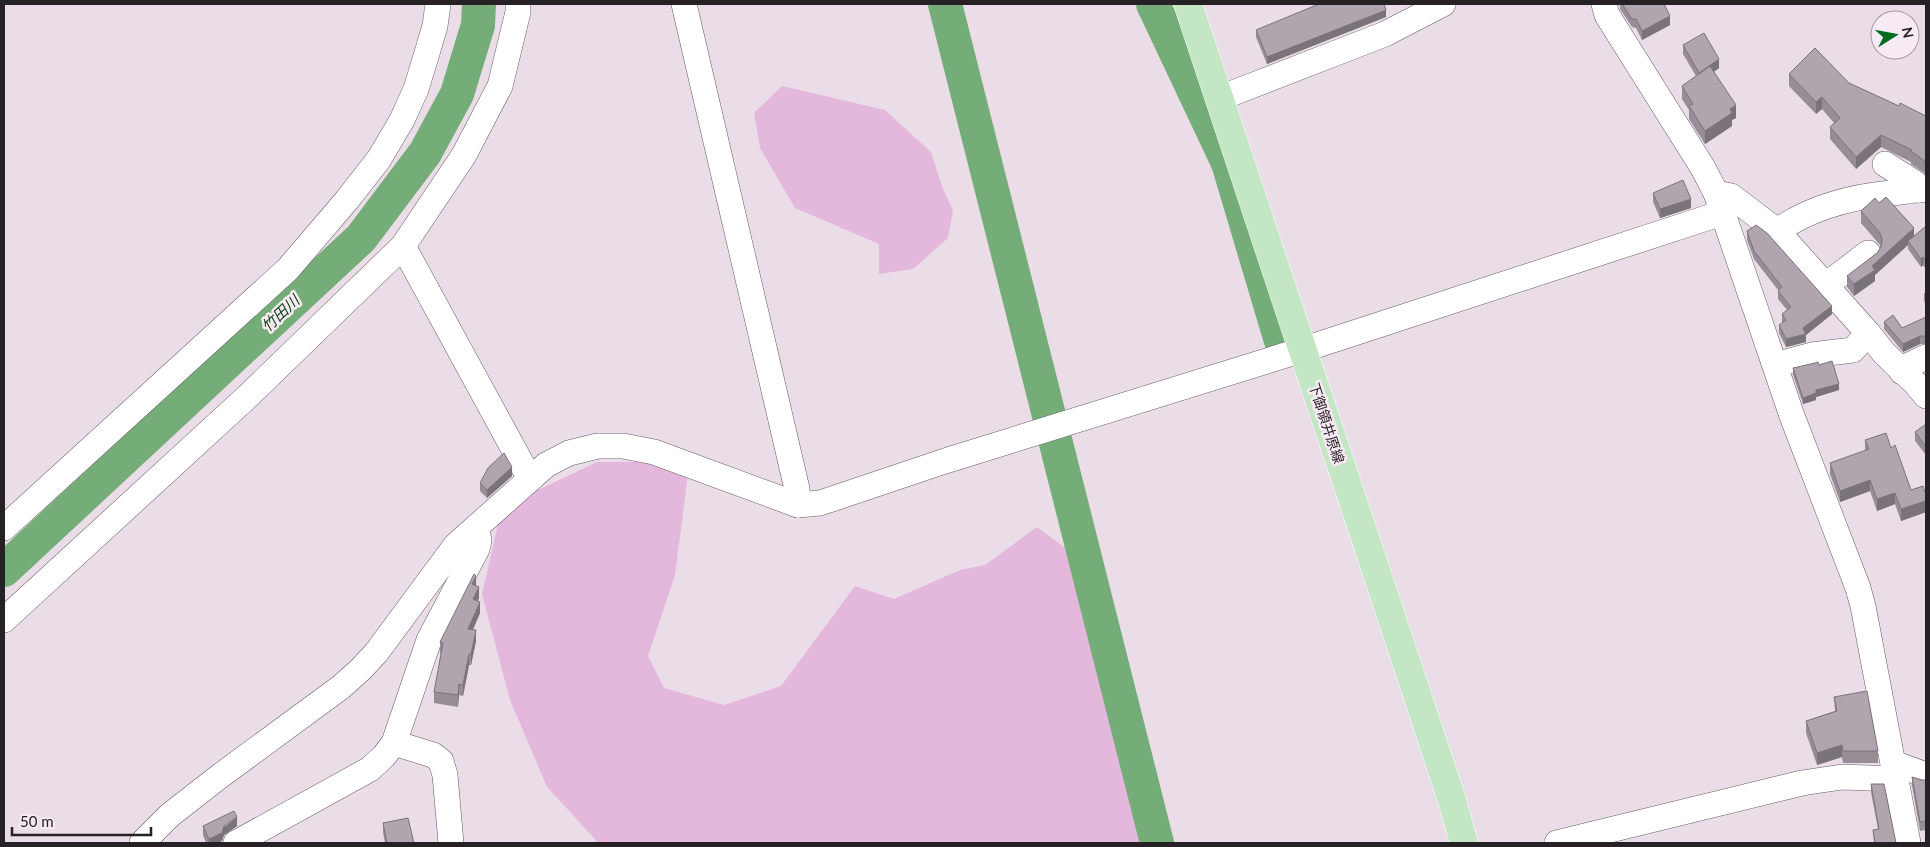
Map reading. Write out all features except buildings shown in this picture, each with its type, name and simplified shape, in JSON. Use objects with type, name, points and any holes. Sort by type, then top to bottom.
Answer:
[{"type":"main road","name":"下御領井原線","points":[[1188,4],[1449,791],[1464,843]]},
{"type":"street","points":[[4,528],[288,269],[347,200],[379,159],[416,89],[435,26],[438,4]]},
{"type":"street","points":[[4,620],[247,397],[403,246],[464,155],[500,86],[518,12],[518,4]]},
{"type":"street","points":[[684,4],[797,489],[798,505]]},
{"type":"street","points":[[1220,98],[1385,34],[1443,4]]},
{"type":"street","points":[[1604,4],[1608,15],[1704,168],[1719,203],[1792,416],[1858,588],[1908,843]]},
{"type":"street","points":[[1885,164],[1923,190]]},
{"type":"street","points":[[1781,236],[1821,208],[1845,200],[1923,190]]},
{"type":"street","points":[[142,843],[198,793],[335,692],[360,670],[376,653],[456,546],[546,465],[568,454],[598,446],[623,446],[654,452],[798,505],[820,503],[1041,430],[1302,350],[1719,203],[1731,196],[1781,236],[1884,353],[1926,396]]},
{"type":"street","points":[[1781,236],[1792,233],[1832,214],[1860,208]]},
{"type":"street","points":[[403,246],[530,479]]},
{"type":"street","points":[[1826,285],[1868,253]]},
{"type":"street","points":[[1775,365],[1812,355],[1853,350],[1868,333]]},
{"type":"street","points":[[1902,372],[1909,365],[1926,357]]},
{"type":"street","points":[[236,843],[370,769],[394,743],[430,640],[477,549],[479,540],[476,528]]},
{"type":"street","points":[[394,743],[433,755],[441,762],[445,775],[450,843]]},
{"type":"street","points":[[1557,843],[1802,783],[1895,771],[1926,775]]},
{"type":"shaded area","points":[[782,86],[885,110],[931,152],[943,189],[953,210],[948,238],[913,269],[879,274],[879,244],[795,208],[760,148],[754,113]]},
{"type":"shaded area","points":[[597,462],[651,462],[688,474],[675,575],[648,656],[664,688],[724,705],[781,686],[855,586],[894,599],[960,570],[985,565],[1037,527],[1072,553],[1145,843],[597,843],[547,787],[510,700],[482,594],[498,524],[536,491]]},
{"type":"waterway","name":"竹田川","points":[[4,570],[361,238],[425,153],[457,94],[478,25],[479,4]]},
{"type":"waterway","points":[[945,4],[1157,843]]},
{"type":"waterway","points":[[1153,4],[1228,163],[1281,341]]}]
